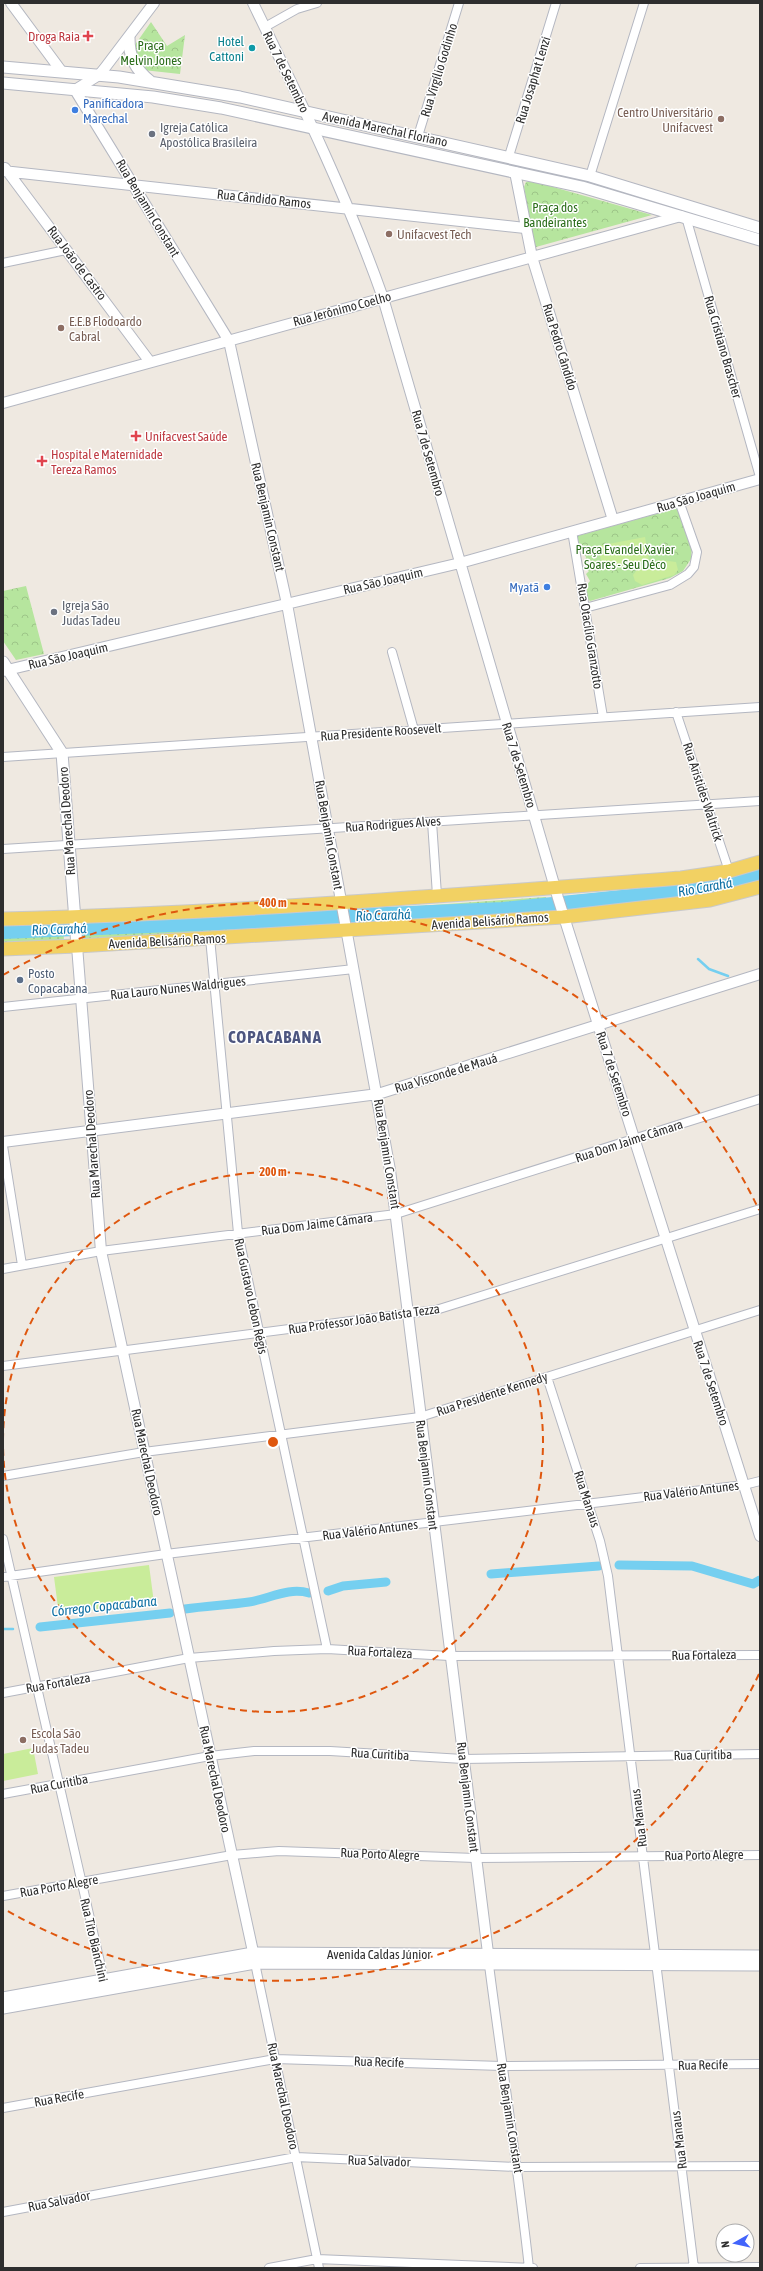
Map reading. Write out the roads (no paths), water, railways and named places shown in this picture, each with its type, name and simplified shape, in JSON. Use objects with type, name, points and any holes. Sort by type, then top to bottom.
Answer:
[{"type":"main road","points":[[129,38],[129,51],[133,63],[140,74],[150,82]]},
{"type":"main road","name":"Avenida Marechal Floriano","points":[[3,66],[99,75],[212,91],[509,156],[590,176],[760,228]]},
{"type":"main road","name":"Avenida Marechal Floriano","points":[[3,83],[184,101],[314,128],[589,189],[760,240]]},
{"type":"main road","name":"Rua Marechal Deodoro","points":[[5,668],[62,753],[77,943]]},
{"type":"main road","points":[[3,919],[75,920],[342,905],[437,895],[556,893],[729,871],[760,862]]},
{"type":"main road","name":"Avenida Belisário Ramos","points":[[3,948],[77,943],[210,938],[562,913],[710,900],[760,887]]},
{"type":"main road","name":"Avenida Caldas Júnior","points":[[656,1961],[760,1956]]},
{"type":"main road","name":"Avenida Caldas Júnior","points":[[3,1998],[105,1984],[254,1958],[656,1961],[760,1965]]},
{"type":"main road","name":"Avenida Caldas Júnior","points":[[3,2008],[105,1984]]},
{"type":"street","points":[[11,3],[62,72]]},
{"type":"street","points":[[74,90],[99,75],[129,38],[154,3]]},
{"type":"street","name":"Rua 7 de Setembro","points":[[253,3],[314,128],[383,298],[562,913],[760,1536]]},
{"type":"street","points":[[265,27],[297,9],[316,3]]},
{"type":"street","name":"Rua Virgílio Godinho","points":[[418,136],[459,3]]},
{"type":"street","name":"Rua Josaphat Lenzi","points":[[509,156],[556,3]]},
{"type":"street","points":[[590,176],[644,3]]},
{"type":"street","name":"Rua Benjamin Constant","points":[[74,90],[229,340],[288,604],[346,928],[378,1094],[396,1214],[449,1656],[502,2066],[518,2167],[529,2268]]},
{"type":"street","name":"Rua Cândido Ramos","points":[[4,168],[525,228]]},
{"type":"street","name":"Rua João de Castro","points":[[4,168],[150,362]]},
{"type":"street","name":"Rua Pedro Cândido","points":[[515,172],[532,257],[613,520]]},
{"type":"street","name":"Rua Jerônimo Coelho","points":[[7,402],[683,216]]},
{"type":"street","name":"Rua Cristiano Brascher","points":[[683,216],[760,478]]},
{"type":"street","points":[[3,263],[66,250]]},
{"type":"street","name":"Rua São Joaquim","points":[[5,668],[288,604],[460,563],[760,478]]},
{"type":"street","points":[[585,608],[670,584],[680,580],[691,571],[696,560],[697,552],[679,501]]},
{"type":"street","name":"Rua Otacílio Granzotto","points":[[572,531],[603,717]]},
{"type":"street","points":[[392,652],[414,730]]},
{"type":"street","name":"Rua Presidente Roosevelt","points":[[3,757],[760,707]]},
{"type":"street","name":"Rua Aristides Waltrick","points":[[676,712],[729,871]]},
{"type":"street","name":"Rua Rodrigues Alves","points":[[3,849],[760,801]]},
{"type":"street","points":[[432,822],[437,895]]},
{"type":"street","name":"Rua Gustavo Lebon Régis","points":[[210,938],[238,1233],[327,1649]]},
{"type":"street","name":"Rua Marechal Deodoro","points":[[77,943],[101,1251],[232,1855],[319,2268]]},
{"type":"street","name":"Rua Lauro Nunes Waldrigues","points":[[3,1007],[354,969]]},
{"type":"street","name":"Rua Visconde de Mauá","points":[[3,1142],[91,1129],[378,1094],[760,974]]},
{"type":"street","name":"Rua Dom Jaime Câmara","points":[[3,1269],[101,1251],[396,1214],[760,1099]]},
{"type":"street","points":[[3,1146],[22,1265]]},
{"type":"street","name":"Rua Professor João Batista Tezza","points":[[3,1366],[122,1349],[408,1315],[460,1304],[760,1209]]},
{"type":"street","name":"Rua Presidente Kennedy","points":[[3,1476],[144,1452],[420,1417],[760,1310]]},
{"type":"street","name":"Rua Manaus","points":[[547,1377],[589,1504],[608,1576],[632,1757],[694,2267]]},
{"type":"street","name":"Rua Valério Antunes","points":[[7,1576],[166,1554],[744,1485],[760,1480]]},
{"type":"street","name":"Rua Tito Bianchini","points":[[3,1539],[7,1576],[37,1687],[105,1984]]},
{"type":"street","name":"Rua Fortaleza","points":[[3,1693],[189,1658],[267,1651],[327,1649],[449,1656],[760,1655]]},
{"type":"street","name":"Rua Curitiba","points":[[3,1794],[210,1756],[254,1751],[292,1750],[463,1758],[632,1757],[760,1754]]},
{"type":"street","name":"Rua Porto Alegre","points":[[3,1896],[254,1852],[299,1851],[475,1858],[760,1855]]},
{"type":"street","name":"Rua Recife","points":[[3,2108],[275,2059],[502,2066],[669,2066],[760,2064]]},
{"type":"street","name":"Rua Salvador","points":[[3,2212],[296,2157],[518,2167],[760,2166]]},
{"type":"street","points":[[269,2268],[317,2259],[533,2268]]},
{"type":"street","points":[[640,2268],[760,2267]]},
{"type":"waterway","name":"Rio Carahá","points":[[3,931],[503,910],[671,893],[737,881],[760,873]]},
{"type":"waterway","name":"Rio Carahá","points":[[647,894],[649,901]]},
{"type":"waterway","points":[[698,959],[709,969],[728,976]]},
{"type":"waterway","name":"Córrego Copacabana","points":[[619,1565],[692,1566],[753,1584],[760,1580]]},
{"type":"waterway","name":"Córrego Copacabana","points":[[491,1574],[599,1566]]},
{"type":"waterway","name":"Córrego Copacabana","points":[[328,1591],[343,1586],[386,1582]]},
{"type":"waterway","name":"Córrego Copacabana","points":[[185,1609],[256,1601],[286,1592],[294,1591],[309,1593]]},
{"type":"waterway","name":"Córrego Copacabana","points":[[40,1627],[170,1613]]},
{"type":"waterway","name":"Córrego Copacabana","points":[[3,1629],[13,1629]]},
{"type":"place","name":"Droga Raia","points":[[88,36]]},
{"type":"place","name":"Hotel Cattoni","points":[[252,48]]},
{"type":"place","name":"Panificadora Marechal","points":[[75,110]]},
{"type":"place","name":"Centro Universitário Unifacvest","points":[[721,119]]},
{"type":"place","name":"Igreja Católica Apostólica Brasileira","points":[[152,134]]},
{"type":"place","name":"Unifacvest Tech","points":[[389,234]]},
{"type":"place","name":"E.E.B Flodoardo Cabral","points":[[61,328]]},
{"type":"place","name":"Unifacvest Saúde","points":[[136,436]]},
{"type":"place","name":"Hospital e Maternidade Tereza Ramos","points":[[42,461]]},
{"type":"place","name":"Myatã","points":[[547,587]]},
{"type":"place","name":"Igreja São Judas Tadeu","points":[[54,612]]},
{"type":"place","name":"Posto Copacabana","points":[[20,980]]},
{"type":"place","name":"Escola São Judas Tadeu","points":[[23,1740]]},
{"type":"district","name":"COPACABANA","points":[[275,1037]]},
{"type":"park label","name":"Praça Melvin Jones","points":[[151,52]]},
{"type":"park label","name":"Praça dos Bandeirantes","points":[[555,214]]},
{"type":"park label","name":"Praça Evandel Xavier Soares - Seu Déco","points":[[625,556]]}]
